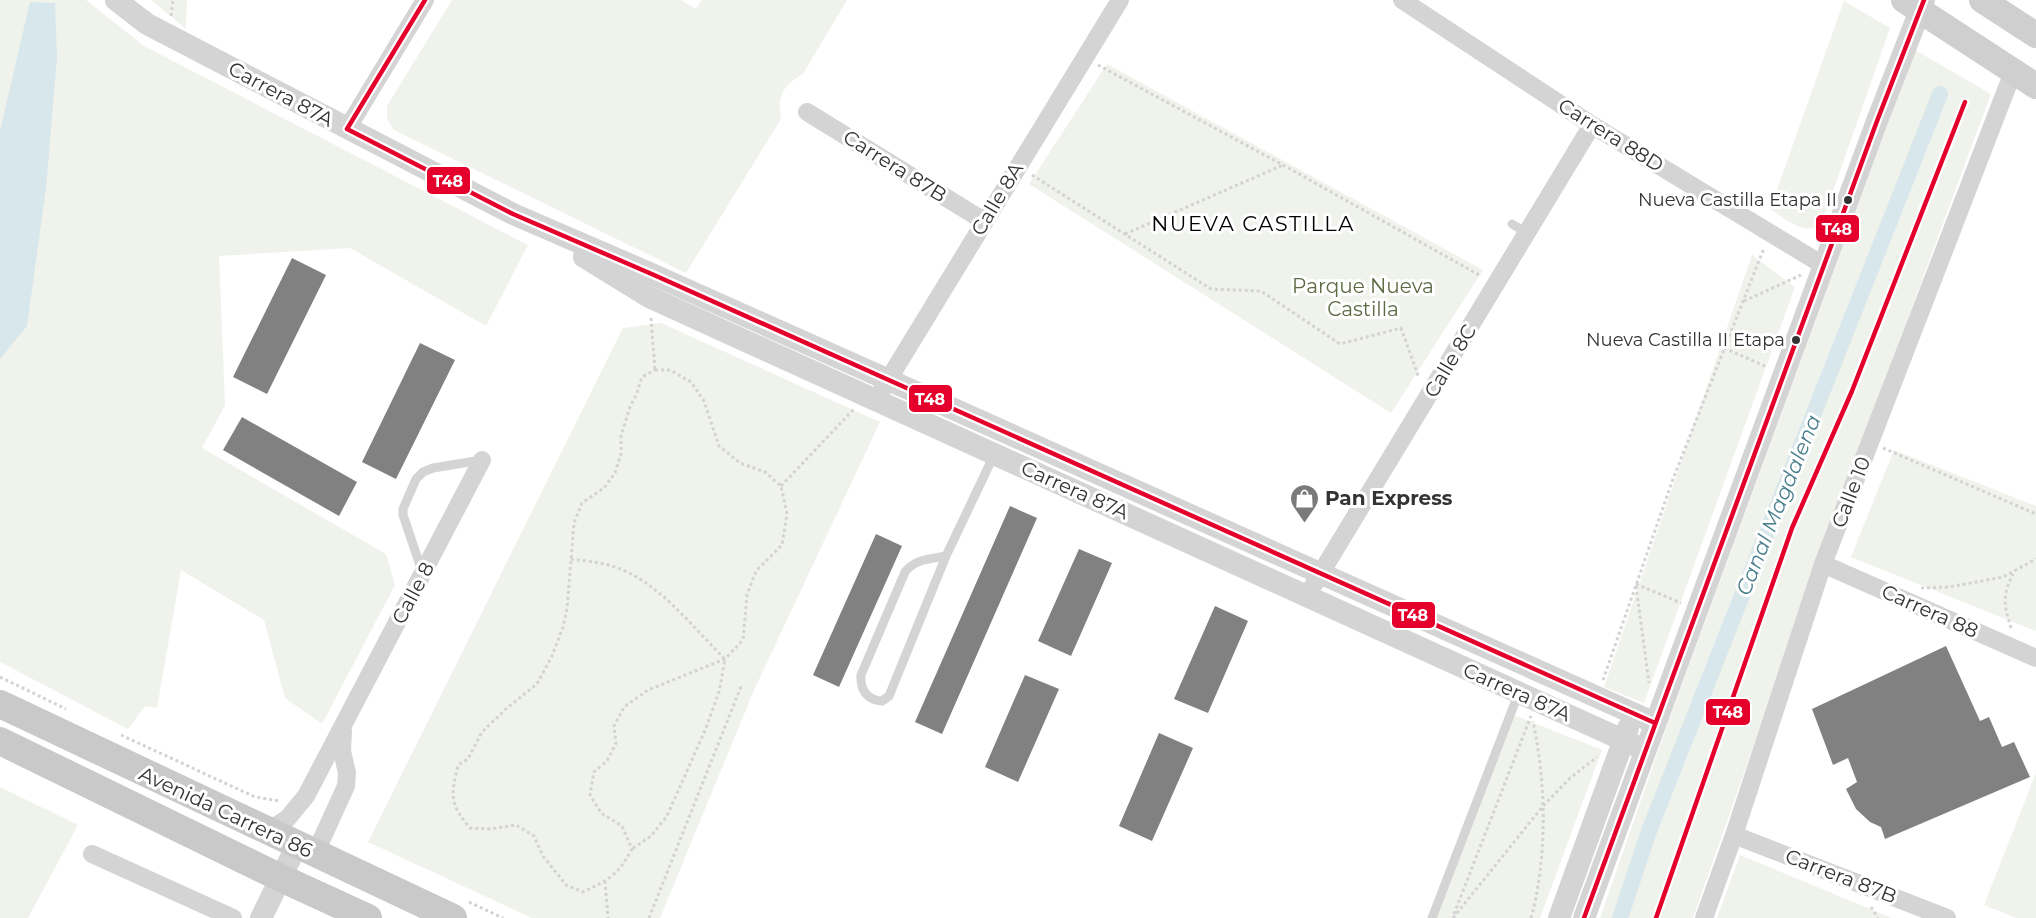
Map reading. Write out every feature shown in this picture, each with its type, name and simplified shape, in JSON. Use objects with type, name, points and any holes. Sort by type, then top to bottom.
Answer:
[{"type":"main road","points":[[1916,3],[2036,86]]},
{"type":"main road","points":[[1997,4],[2036,35]]},
{"type":"main road","name":"Avenida Carrera 86","points":[[0,704],[309,851],[458,909]]},
{"type":"main road","name":"Avenida Carrera 86","points":[[0,741],[368,918]]},
{"type":"street","name":"Carrera 87A","points":[[117,0],[147,24],[513,214],[1655,723]]},
{"type":"street","points":[[346,129],[425,0]]},
{"type":"street","name":"Calle 8A","points":[[872,398],[888,380],[1120,0]]},
{"type":"street","name":"Carrera 88D","points":[[1402,0],[1592,125],[1823,265]]},
{"type":"street","points":[[1584,918],[1887,93],[1916,3]]},
{"type":"street","name":"Calle 10","points":[[1704,918],[1734,835],[1823,564],[2013,72]]},
{"type":"street","name":"Carrera 87B","points":[[807,112],[984,221]]},
{"type":"street","name":"Calle 8C","points":[[1307,596],[1496,284],[1519,229],[1592,125]]},
{"type":"street","name":"Carrera 87A","points":[[513,214],[649,297],[1307,596],[1529,703],[1645,750]]},
{"type":"street","name":"Calle 8","points":[[267,831],[282,824],[306,795],[482,460]]},
{"type":"street","name":"Carrera 88","points":[[1823,564],[2036,658]]},
{"type":"street","points":[[1559,918],[1633,713]]},
{"type":"street","name":"Calle 8","points":[[309,851],[320,843],[348,779],[342,751],[344,726]]},
{"type":"street","name":"Carrera 87B","points":[[1734,835],[1947,918]]},
{"type":"street","points":[[261,918],[281,878],[309,851]]},
{"type":"street","points":[[92,854],[233,918]]},
{"type":"lane","points":[[946,556],[918,561],[904,572],[861,675],[860,685],[865,694],[874,701],[882,701],[889,696],[946,556],[995,454]]},
{"type":"lane","points":[[423,574],[403,515],[403,509],[416,479],[423,472],[433,468],[482,460]]},
{"type":"lane","points":[[1432,918],[1529,703]]},
{"type":"path","points":[[1084,57],[1496,284]]},
{"type":"path","name":"Calle 10","points":[[1656,918],[1792,528],[1851,392],[1965,102]]},
{"type":"path","points":[[1125,234],[1283,165]]},
{"type":"path","points":[[1018,166],[1210,289],[1261,291],[1340,344],[1401,328],[1427,399]]},
{"type":"path","points":[[1597,697],[1672,479],[1770,232]]},
{"type":"path","points":[[1743,302],[1823,265]]},
{"type":"path","points":[[649,297],[655,370]]},
{"type":"path","points":[[1724,348],[1783,374]]},
{"type":"path","points":[[633,849],[622,826],[601,813],[590,795],[594,772],[607,760],[616,743],[614,726],[624,706],[648,690],[725,659],[742,640],[747,595],[756,571],[782,546],[788,514],[781,486],[765,472],[740,463],[719,446],[704,401],[691,382],[670,370],[655,370],[642,377],[630,407],[621,436],[621,454],[615,473],[604,488],[582,503],[574,523],[567,609],[563,627],[547,665],[537,684],[482,732],[468,759],[458,765],[452,792],[456,811],[470,828],[490,829],[516,825],[534,836],[543,856],[566,885],[583,892],[605,881],[621,869],[633,849],[651,836],[667,816],[719,692],[725,659]]},
{"type":"path","points":[[781,486],[872,398]]},
{"type":"path","points":[[1870,443],[2036,514]]},
{"type":"path","points":[[570,559],[612,566],[637,577],[668,600],[725,659]]},
{"type":"path","points":[[1919,588],[1961,586],[2003,578],[2036,559]]},
{"type":"path","points":[[2014,573],[2005,594],[2004,606],[2018,650]]},
{"type":"path","points":[[1636,584],[1696,610]]},
{"type":"path","points":[[1636,584],[1650,688]]},
{"type":"path","points":[[0,677],[75,714]]},
{"type":"path","points":[[649,918],[742,684]]},
{"type":"path","points":[[1529,703],[1541,771],[1543,806],[1540,864],[1536,900],[1531,918]]},
{"type":"path","points":[[1453,918],[1529,703]]},
{"type":"path","points":[[117,733],[255,797],[277,800],[296,809]]},
{"type":"path","points":[[1453,918],[1543,806],[1570,777],[1623,740]]},
{"type":"path","points":[[605,881],[608,918]]},
{"type":"path","points":[[1869,904],[1878,918]]},
{"type":"path","points":[[458,909],[503,918]]},
{"type":"green space","points":[[0,0],[86,0],[144,46],[528,245],[486,326],[350,248],[219,256],[225,405],[202,448],[386,554],[395,585],[322,724],[285,698],[264,620],[181,570],[157,708],[145,706],[128,729],[0,662]]},
{"type":"green space","points":[[151,0],[187,0],[186,29]]},
{"type":"green space","points":[[452,0],[681,0],[696,9],[702,0],[847,0],[803,74],[783,92],[780,104],[781,119],[686,273],[394,130],[387,119],[387,106]]},
{"type":"green space","points":[[1844,1],[1890,28],[1823,220],[1817,226],[1804,228],[1770,209]]},
{"type":"green space","points":[[1915,50],[1991,94],[1830,528],[1693,918],[1600,918],[1669,720]]},
{"type":"green space","name":"Parque Nueva Castilla","points":[[1107,64],[1483,270],[1391,413],[1029,184]]},
{"type":"green space","points":[[1752,255],[1795,287],[1644,703],[1604,687]]},
{"type":"green space","points":[[661,323],[880,422],[755,688],[660,918],[532,918],[368,842],[623,328]]},
{"type":"green space","points":[[1894,450],[2036,506],[2036,631],[1851,557]]},
{"type":"green space","points":[[1514,715],[1602,750],[1540,918],[1434,918]]},
{"type":"green space","points":[[2036,773],[2036,918],[2016,918],[1984,905]]},
{"type":"green space","points":[[0,787],[78,825],[28,918],[0,918]]},
{"type":"green space","points":[[1740,855],[1892,918],[1717,918]]},
{"type":"shaded area","points":[[30,2],[55,3],[57,57],[46,188],[27,326],[0,359],[0,131]]},
{"type":"building","points":[[292,258],[326,275],[267,394],[233,377]]},
{"type":"building","points":[[420,343],[455,360],[396,479],[362,462]]},
{"type":"building","points":[[242,417],[357,482],[339,516],[223,450]]},
{"type":"building","points":[[1010,506],[1037,518],[942,734],[915,722]]},
{"type":"building","points":[[876,534],[902,546],[839,687],[813,675]]},
{"type":"building","points":[[1079,549],[1112,563],[1071,656],[1038,641]]},
{"type":"building","points":[[1215,606],[1248,621],[1208,713],[1174,699]]},
{"type":"building","points":[[1946,646],[1980,721],[1989,717],[2002,747],[2014,742],[2030,777],[1885,839],[1881,827],[1870,822],[1856,809],[1846,789],[1857,782],[1848,758],[1833,765],[1812,709]]},
{"type":"building","points":[[1025,675],[1059,689],[1018,782],[985,767]]},
{"type":"building","points":[[1159,733],[1193,748],[1152,841],[1119,826]]},
{"type":"waterway","name":"Canal Magdalena","points":[[1620,918],[1649,831],[1940,94]]},
{"type":"transit line","name":"T48","points":[[425,0],[347,129],[513,214],[1655,723]]},
{"type":"transit line","name":"T48","points":[[1584,918],[1877,121],[1924,0]]},
{"type":"transit line","name":"T48","points":[[1656,918],[1792,528],[1852,391],[1965,102]]},
{"type":"place","name":"Nueva Castilla Etapa II","points":[[1848,200]]},
{"type":"place","name":"Nueva Castilla II Etapa","points":[[1796,340]]},
{"type":"place","name":"Pan Express","points":[[1304,524]]},
{"type":"district","name":"NUEVA CASTILLA","points":[[1253,223]]}]
